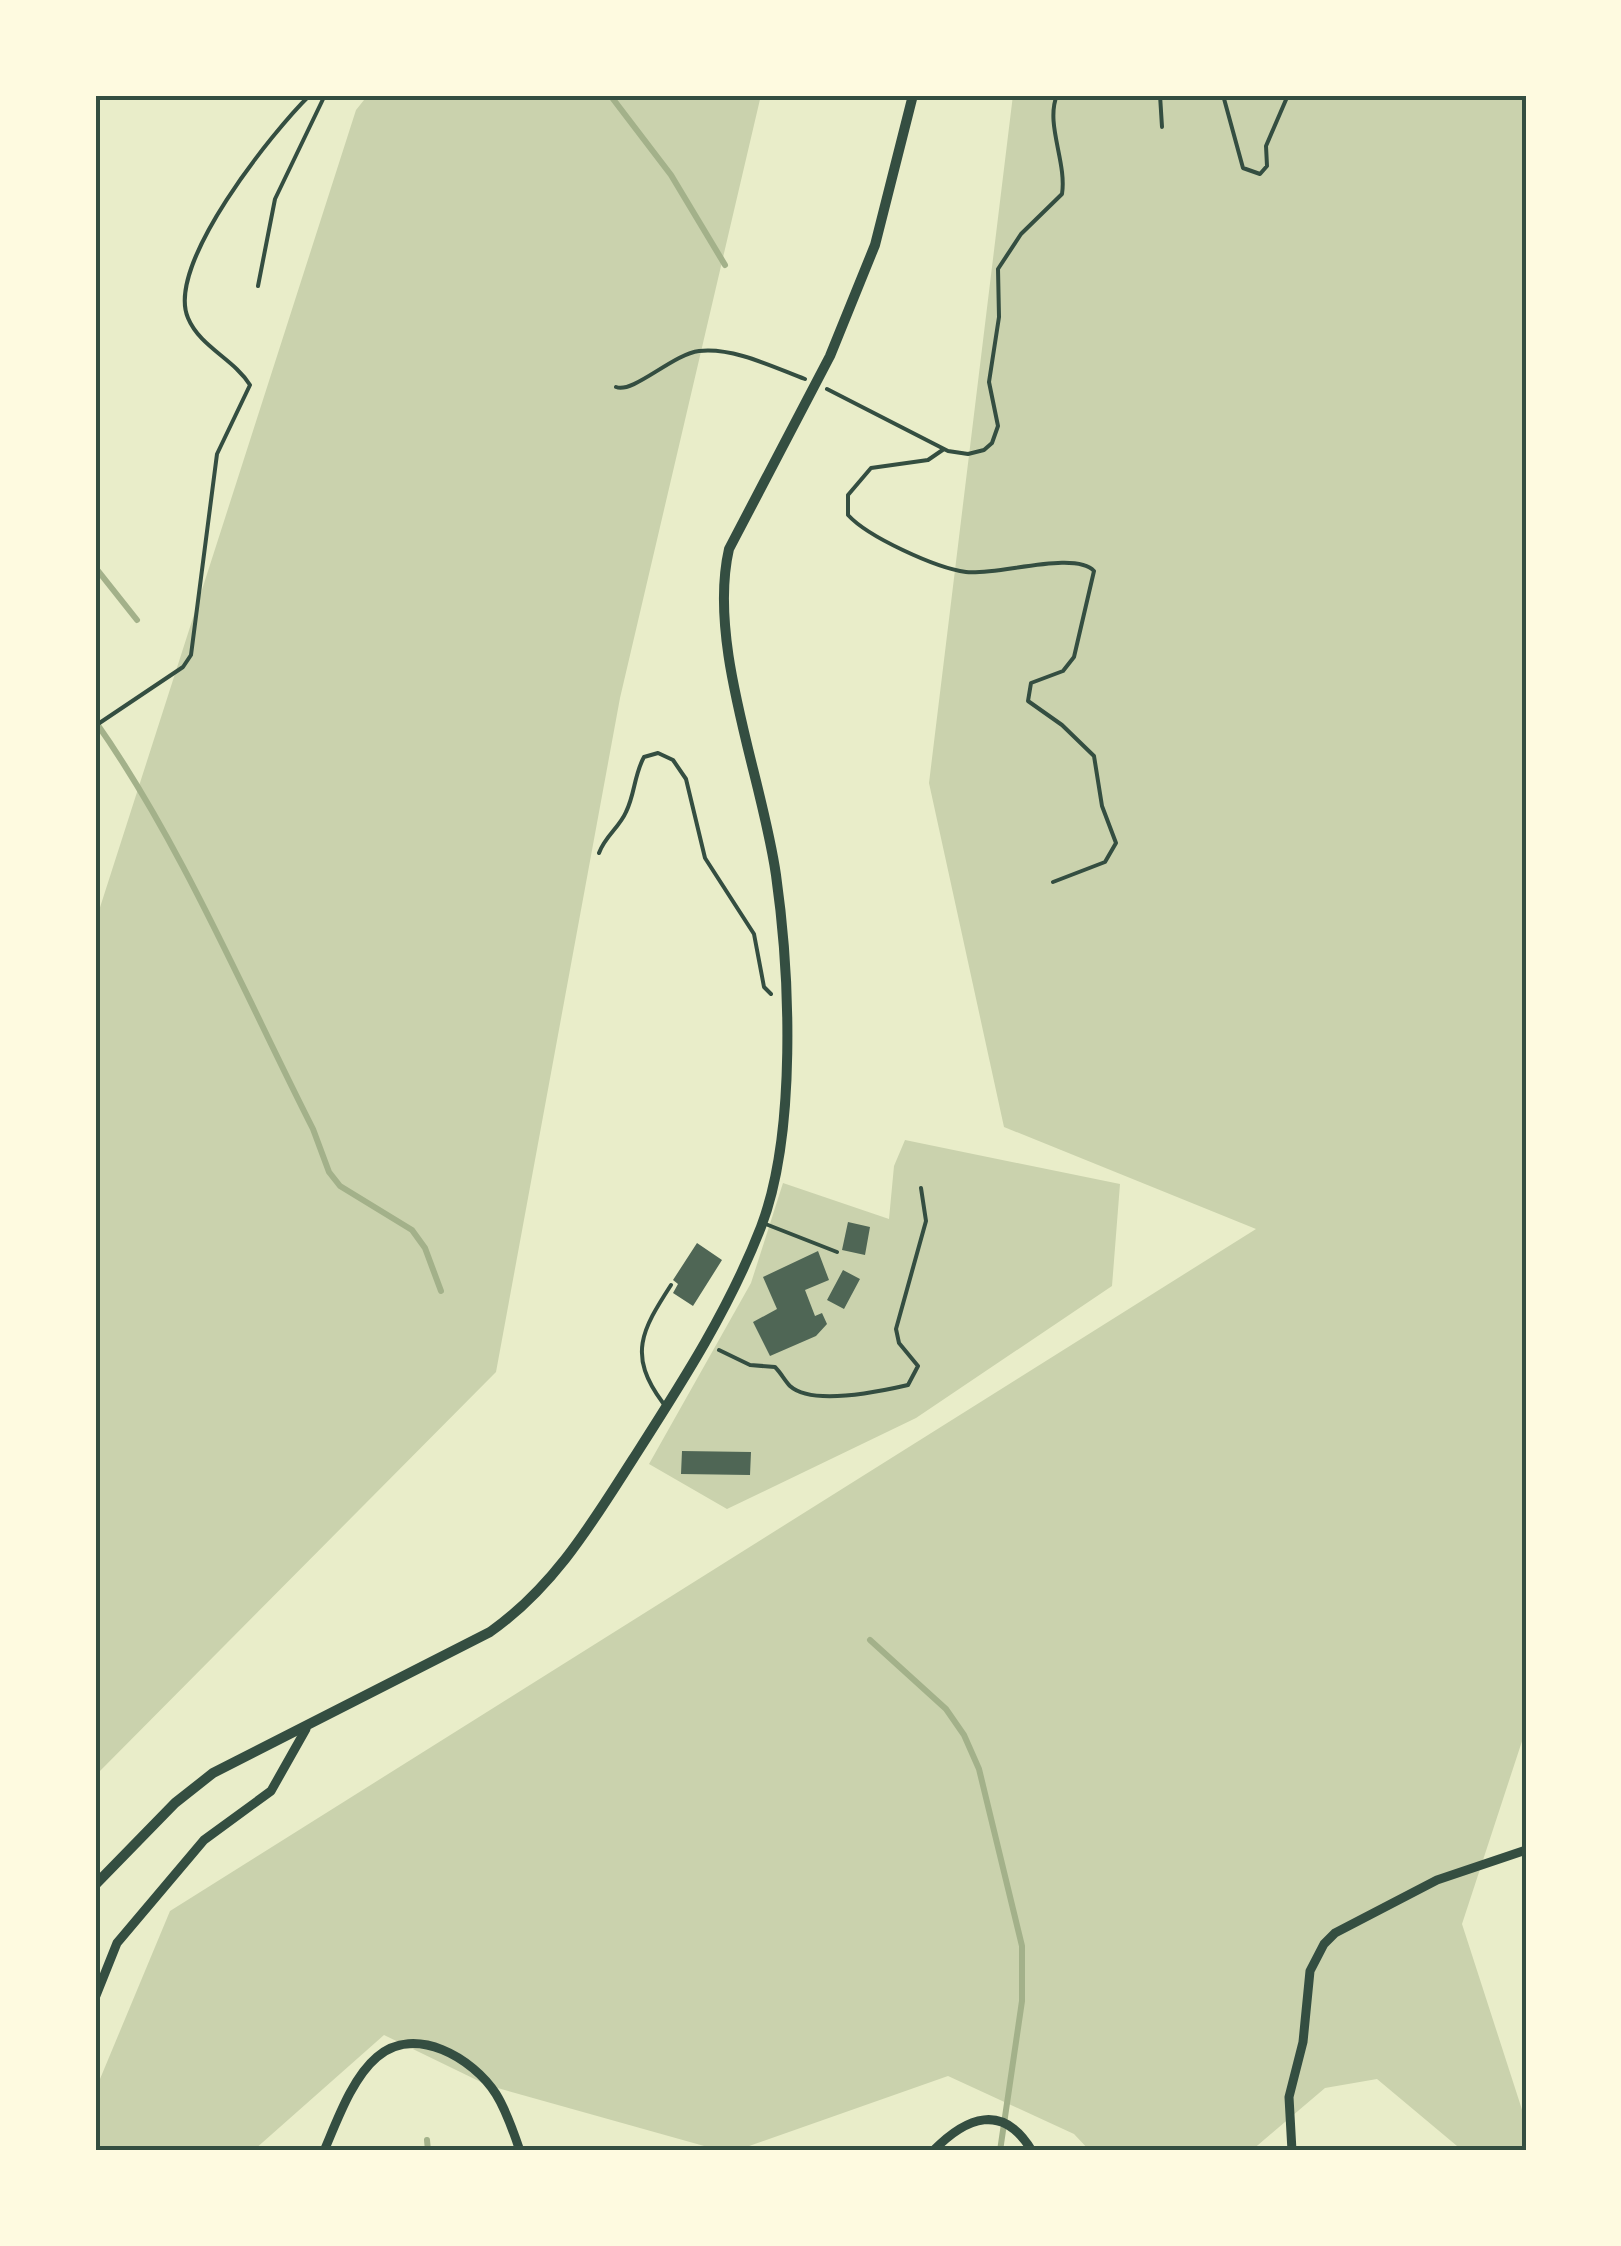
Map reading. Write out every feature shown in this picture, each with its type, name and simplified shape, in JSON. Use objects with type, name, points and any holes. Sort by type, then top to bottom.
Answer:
[{"type":"street","points":[[95,1885],[175,1803],[212,1773],[306,1729],[490,1632],[522,1610],[585,1534],[706,1343],[763,1224],[778,1149],[788,1012],[776,874],[724,621],[722,578],[729,548],[815,383],[875,245],[913,95]]},
{"type":"street","points":[[95,1998],[117,1943],[204,1840],[271,1791],[306,1729]]},
{"type":"street","points":[[1292,2151],[1291,2080],[1303,2042],[1310,1971],[1324,1944],[1336,1933],[1437,1880],[1526,1850]]},
{"type":"street","points":[[324,2151],[340,2114],[376,2057],[398,2045],[417,2042],[436,2047],[480,2076],[496,2094],[520,2151]]},
{"type":"street","points":[[933,2151],[956,2127],[976,2120],[1014,2128],[1032,2151]]},
{"type":"lane","points":[[763,1224],[837,1252]]},
{"type":"lane","points":[[666,1407],[648,1383],[640,1354],[645,1325],[672,1284]]},
{"type":"path","points":[[95,726],[183,667],[191,655],[217,454],[250,386],[198,334],[187,316],[190,273],[214,222],[279,124],[310,95]]},
{"type":"path","points":[[258,286],[275,199],[297,145],[326,95]]},
{"type":"path","points":[[616,387],[632,388],[676,356],[702,350],[739,356],[815,383],[944,449],[968,454],[984,450],[998,426],[990,382],[999,317],[998,269],[1021,234],[1062,194],[1061,145],[1053,116],[1057,95]]},
{"type":"path","points":[[1160,95],[1162,127]]},
{"type":"path","points":[[1223,95],[1242,168],[1260,174],[1267,166],[1266,146],[1288,95]]},
{"type":"path","points":[[944,449],[928,460],[870,468],[848,495],[848,515],[921,557],[965,572],[1054,563],[1086,565],[1094,572],[1074,658],[1064,671],[1031,682],[1028,702],[1094,756],[1102,806],[1116,843],[1105,862],[1053,882]]},
{"type":"path","points":[[599,853],[604,838],[628,808],[634,776],[644,758],[658,753],[674,760],[686,779],[705,858],[754,934],[764,987],[788,1012]]},
{"type":"path","points":[[706,1343],[750,1364],[776,1368],[790,1386],[805,1393],[836,1396],[908,1385],[918,1366],[899,1343],[896,1328],[926,1221],[921,1188]]},
{"type":"green space","points":[[368,95],[761,95],[620,698],[496,1372],[95,1776],[95,923],[356,110]]},
{"type":"green space","points":[[1013,95],[1526,95],[1526,1729],[1462,1924],[1526,2122],[1526,2148],[1463,2151],[1377,2079],[1325,2088],[1251,2151],[1090,2151],[1074,2134],[948,2076],[735,2151],[722,2151],[487,2085],[384,2035],[253,2151],[95,2151],[95,2091],[170,1911],[1256,1229],[1004,1127],[929,783]]},
{"type":"green space","points":[[905,1140],[1120,1184],[1112,1286],[916,1418],[727,1509],[649,1464],[751,1283],[783,1183],[889,1219],[894,1166]]},
{"type":"building","points":[[848,1222],[870,1227],[865,1255],[842,1250]]},
{"type":"building","points":[[697,1243],[722,1260],[693,1306],[673,1293],[678,1284],[673,1280]]},
{"type":"building","points":[[818,1251],[829,1280],[805,1290],[815,1316],[822,1313],[827,1324],[816,1336],[770,1356],[753,1322],[777,1309],[763,1277]]},
{"type":"building","points":[[843,1270],[860,1279],[844,1309],[827,1300]]},
{"type":"building","points":[[682,1451],[751,1452],[750,1475],[681,1474]]},
{"type":"waterway","points":[[610,95],[671,175],[725,265]]},
{"type":"waterway","points":[[95,567],[137,620]]},
{"type":"waterway","points":[[95,721],[156,817],[211,920],[313,1129],[329,1172],[340,1186],[412,1230],[425,1248],[441,1291]]},
{"type":"waterway","points":[[870,1640],[946,1709],[964,1735],[979,1769],[1022,1946],[1022,2001],[1000,2151]]},
{"type":"waterway","points":[[427,2140],[428,2151]]}]
